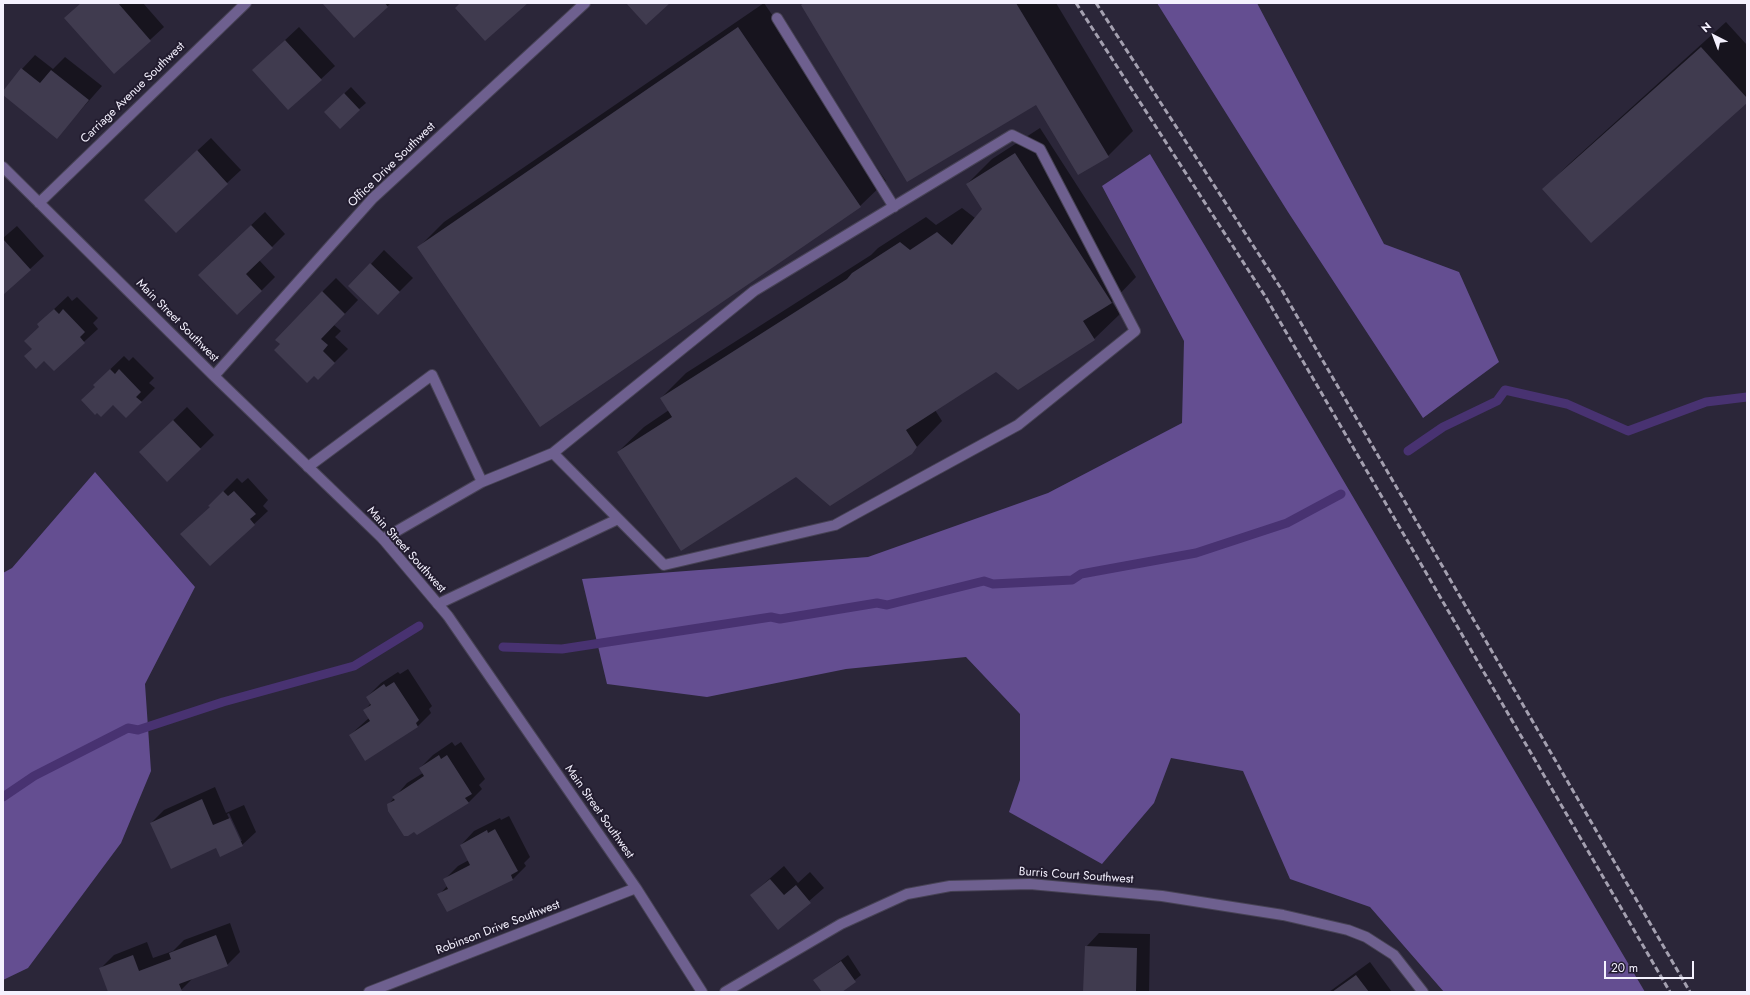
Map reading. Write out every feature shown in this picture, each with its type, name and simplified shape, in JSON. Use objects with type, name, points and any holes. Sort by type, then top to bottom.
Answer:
[{"type":"street","name":"Carriage Avenue Southwest","points":[[39,203],[246,3]]},
{"type":"street","name":"Office Drive Southwest","points":[[214,376],[373,198],[586,3]]},
{"type":"street","points":[[777,18],[894,207]]},
{"type":"street","points":[[383,539],[482,482],[553,453],[754,291],[1012,135],[1040,149],[1135,331],[1018,425],[835,526],[664,565],[553,453]]},
{"type":"street","name":"Main Street Southwest","points":[[3,167],[214,376],[383,539],[448,616],[636,888],[702,992]]},
{"type":"street","points":[[308,467],[432,376],[482,482]]},
{"type":"street","points":[[438,604],[618,519]]},
{"type":"street","name":"Burris Court Southwest","points":[[725,992],[841,924],[906,894],[950,886],[1030,884],[1162,896],[1283,915],[1348,930],[1366,937],[1394,955],[1423,992]]},
{"type":"street","name":"Robinson Drive Southwest","points":[[369,992],[636,888]]},
{"type":"shaded area","points":[[1157,3],[1257,3],[1384,244],[1459,272],[1499,362],[1423,418],[1288,212]]},
{"type":"shaded area","points":[[1150,154],[1645,992],[1444,992],[1370,907],[1290,879],[1243,771],[1171,758],[1154,803],[1102,864],[1009,812],[1020,780],[1020,714],[966,657],[846,669],[707,697],[607,684],[582,579],[868,557],[1048,493],[1182,423],[1184,341],[1102,186]]},
{"type":"shaded area","points":[[95,472],[195,587],[145,684],[151,771],[121,843],[28,968],[3,980],[3,573],[12,568]]},
{"type":"building","points":[[81,3],[118,3],[151,41],[114,74],[64,18]]},
{"type":"building","points":[[322,3],[385,3],[388,7],[354,38]]},
{"type":"building","points":[[460,3],[528,3],[485,41],[455,8]]},
{"type":"building","points":[[626,3],[670,3],[646,25]]},
{"type":"building","points":[[804,3],[1016,3],[1109,157],[1078,175],[1036,105],[907,182],[801,5]]},
{"type":"building","points":[[738,27],[861,207],[540,427],[417,247]]},
{"type":"building","points":[[285,40],[322,80],[288,110],[252,70]]},
{"type":"building","points":[[1701,47],[1747,98],[1747,103],[1591,243],[1542,189]]},
{"type":"building","points":[[21,68],[40,83],[51,70],[89,100],[57,139],[3,95],[3,91]]},
{"type":"building","points":[[344,93],[360,110],[340,129],[324,112]]},
{"type":"building","points":[[197,150],[228,184],[176,233],[144,200]]},
{"type":"building","points":[[1015,153],[1112,303],[1083,321],[1095,340],[1018,390],[996,372],[906,430],[917,447],[912,454],[830,506],[796,477],[681,551],[617,452],[672,417],[660,398],[847,279],[852,273],[900,242],[910,250],[937,232],[952,245],[982,209],[966,184]]},
{"type":"building","points":[[251,225],[273,248],[246,274],[262,291],[237,315],[198,275]]},
{"type":"building","points":[[3,239],[31,270],[3,295]]},
{"type":"building","points":[[370,263],[400,292],[378,315],[348,286]]},
{"type":"building","points":[[322,291],[345,314],[321,339],[328,345],[323,351],[335,363],[318,380],[314,376],[307,383],[274,350],[280,344],[275,340]]},
{"type":"building","points":[[54,309],[59,314],[63,309],[85,332],[80,337],[85,343],[54,371],[44,361],[36,369],[24,356],[32,349],[24,341],[39,327],[37,324]]},
{"type":"building","points":[[110,369],[115,374],[119,369],[141,392],[136,397],[142,402],[126,418],[113,405],[101,417],[97,413],[95,415],[81,400],[95,387],[93,385]]},
{"type":"building","points":[[173,420],[201,449],[167,482],[139,452]]},
{"type":"building","points":[[223,491],[228,496],[234,491],[256,514],[250,519],[255,525],[210,566],[180,534],[210,507],[208,506]]},
{"type":"building","points":[[394,682],[419,720],[416,723],[418,727],[365,761],[349,735],[370,721],[363,710],[371,705],[366,697],[384,684],[386,687]]},
{"type":"building","points":[[439,755],[441,759],[447,755],[472,794],[465,798],[469,803],[417,835],[414,832],[408,836],[404,836],[388,811],[387,804],[395,800],[392,797],[424,776],[419,768]]},
{"type":"building","points":[[202,799],[213,825],[230,818],[243,846],[220,857],[216,848],[171,869],[150,823]]},
{"type":"building","points":[[495,829],[518,871],[511,875],[513,880],[447,912],[437,894],[448,889],[443,879],[470,865],[460,845],[487,830],[488,833]]},
{"type":"building","points":[[770,879],[784,895],[796,885],[811,903],[778,930],[750,895]]},
{"type":"building","points":[[216,935],[228,966],[179,984],[182,991],[108,992],[99,968],[133,955],[139,971],[171,959],[169,953]]},
{"type":"building","points":[[1085,946],[1137,948],[1136,992],[1083,992]]},
{"type":"building","points":[[841,961],[856,982],[842,992],[822,992],[813,980]]},
{"type":"building","points":[[1356,975],[1369,992],[1332,992]]},
{"type":"waterway","points":[[1408,451],[1443,427],[1497,401],[1505,390],[1567,404],[1628,431],[1706,402],[1747,397]]},
{"type":"waterway","points":[[503,647],[562,649],[771,617],[780,619],[877,603],[887,605],[984,581],[993,584],[1072,580],[1081,574],[1196,553],[1287,523],[1341,494]]},
{"type":"waterway","points":[[3,797],[34,776],[128,728],[138,730],[223,702],[354,666],[419,626]]},
{"type":"railway","points":[[1076,3],[1265,296],[1670,992]]},
{"type":"railway","points":[[1096,3],[1280,287],[1690,992]]}]
